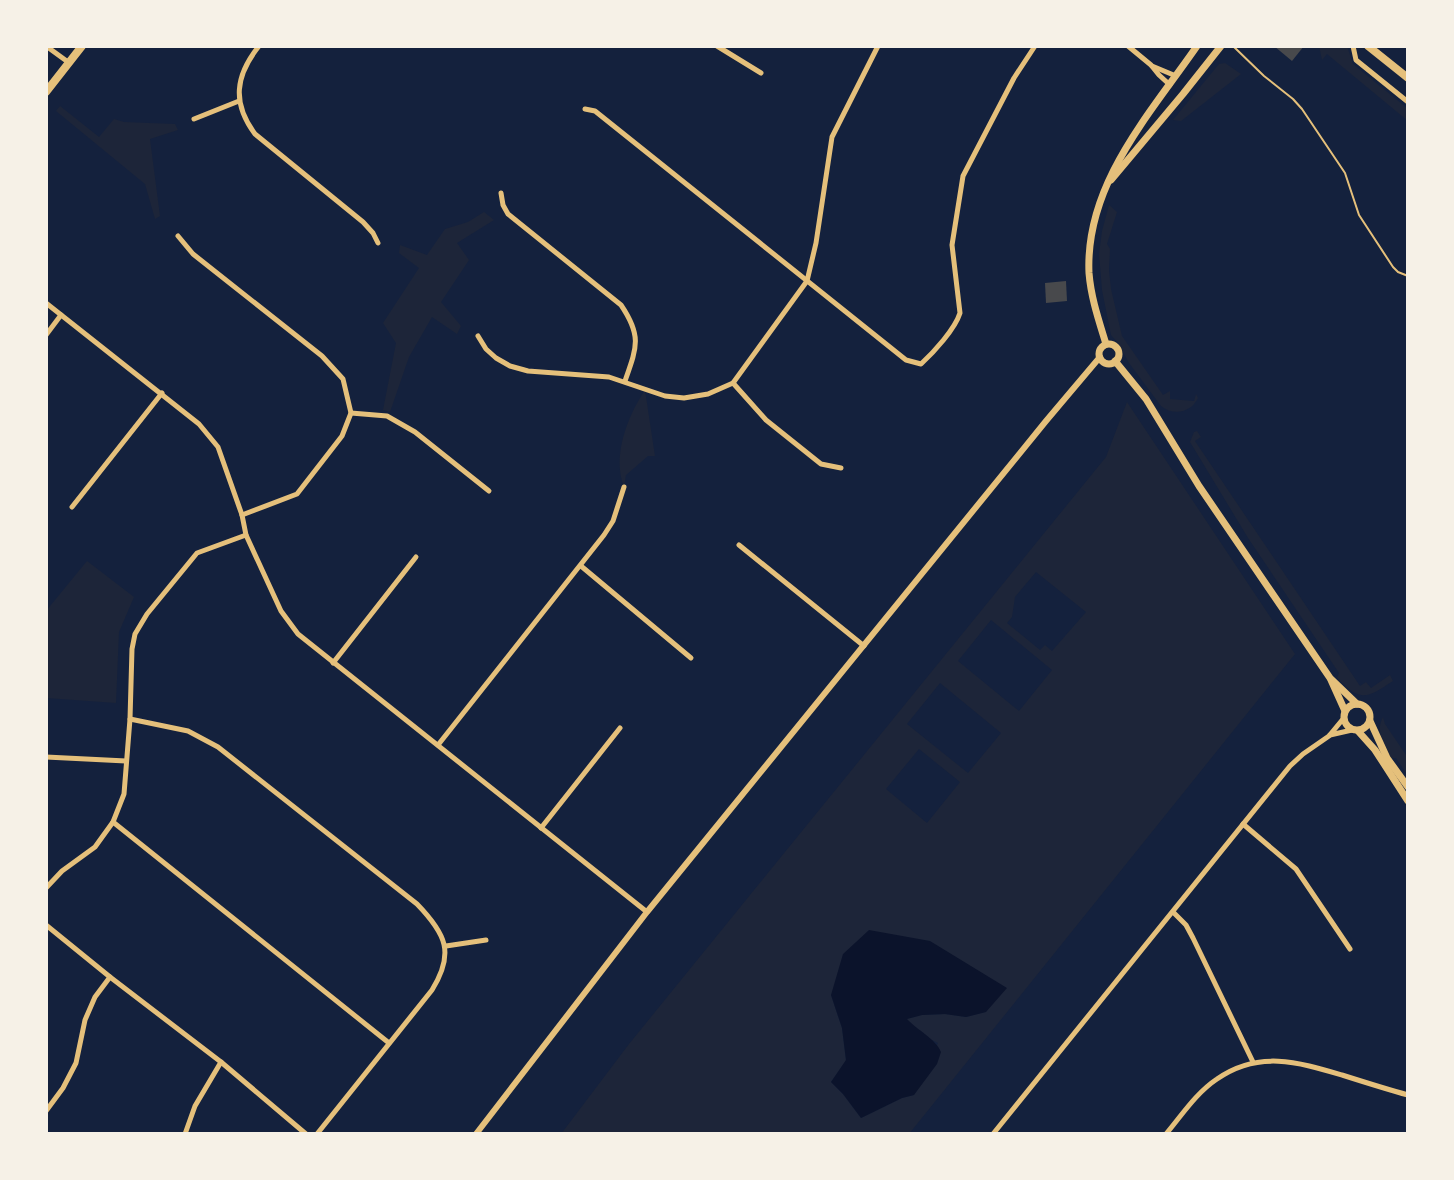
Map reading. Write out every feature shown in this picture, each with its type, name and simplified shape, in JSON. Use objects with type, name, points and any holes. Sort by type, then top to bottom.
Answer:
[{"type":"main road","points":[[46,92],[82,46]]},
{"type":"main road","points":[[1106,344],[1091,291],[1089,259],[1093,225],[1120,156],[1197,46]]},
{"type":"main road","points":[[1107,185],[1220,46]]},
{"type":"main road","points":[[1368,46],[1408,78]]},
{"type":"main road","points":[[1176,76],[1183,94]]},
{"type":"main road","points":[[1170,85],[1183,94]]},
{"type":"main road","points":[[1106,344],[1118,350],[1115,361],[1108,363],[1100,357],[1100,349],[1106,344]]},
{"type":"main road","points":[[1115,361],[1146,399],[1199,486],[1330,678],[1357,704],[1368,710],[1387,758],[1408,787]]},
{"type":"main road","points":[[1330,678],[1346,725],[1375,750],[1408,801]]},
{"type":"main road","points":[[1344,715],[1350,706],[1357,704]]},
{"type":"main road","points":[[1355,730],[1365,728],[1370,721]]},
{"type":"street","points":[[46,46],[68,63]]},
{"type":"street","points":[[259,46],[243,70],[239,87],[239,101],[245,121],[255,134],[363,222],[378,243]]},
{"type":"street","points":[[717,46],[761,73]]},
{"type":"street","points":[[478,336],[496,358],[528,371],[609,377],[665,396],[684,398],[708,394],[733,383],[807,281],[832,137],[878,46]]},
{"type":"street","points":[[585,109],[595,111],[906,360],[921,364],[960,313],[952,245],[963,176],[1014,78],[1035,46]]},
{"type":"street","points":[[1128,46],[1170,85]]},
{"type":"street","points":[[1353,46],[1356,60],[1408,102]]},
{"type":"street","points":[[1151,65],[1176,76]]},
{"type":"street","points":[[194,119],[239,101]]},
{"type":"street","points":[[501,193],[508,214],[621,305],[636,335],[635,352],[625,381]]},
{"type":"street","points":[[178,236],[193,254],[322,356],[343,379],[351,413],[342,436],[297,494],[242,515]]},
{"type":"street","points":[[46,303],[162,393],[199,424],[218,447],[246,535],[281,611],[298,634],[647,912]]},
{"type":"street","points":[[46,335],[61,315]]},
{"type":"street","points":[[476,1134],[647,912],[1100,357]]},
{"type":"street","points":[[733,383],[766,420],[821,464],[841,468]]},
{"type":"street","points":[[72,507],[162,393]]},
{"type":"street","points":[[351,413],[387,416],[415,432],[489,491]]},
{"type":"street","points":[[438,745],[613,521],[624,487]]},
{"type":"street","points":[[46,888],[62,871],[95,847],[113,822],[124,794],[135,634],[147,614],[197,553],[246,535]]},
{"type":"street","points":[[739,545],[864,646]]},
{"type":"street","points":[[333,663],[416,557]]},
{"type":"street","points":[[580,566],[691,658]]},
{"type":"street","points":[[993,1134],[1297,759],[1329,736],[1344,715]]},
{"type":"street","points":[[130,719],[188,731],[218,747],[417,904],[438,929],[446,946],[445,961],[436,983],[317,1134]]},
{"type":"street","points":[[541,828],[620,728]]},
{"type":"street","points":[[1329,736],[1355,730]]},
{"type":"street","points":[[46,757],[126,761]]},
{"type":"street","points":[[113,822],[389,1043]]},
{"type":"street","points":[[1243,824],[1296,869],[1350,949]]},
{"type":"street","points":[[1173,912],[1193,938],[1253,1062]]},
{"type":"street","points":[[46,925],[221,1062],[306,1134]]},
{"type":"street","points":[[446,946],[486,940]]},
{"type":"street","points":[[46,1111],[76,1063],[85,1020],[95,997],[110,977]]},
{"type":"street","points":[[1166,1134],[1206,1087],[1219,1077],[1253,1062],[1293,1061],[1408,1095]]},
{"type":"street","points":[[185,1134],[195,1106],[221,1062]]},
{"type":"lane","points":[[1233,46],[1302,109],[1345,173],[1364,223],[1393,267],[1408,276]]},
{"type":"shaded area","points":[[1319,46],[1347,46],[1353,64],[1408,109],[1408,121],[1327,54],[1322,60]]},
{"type":"shaded area","points":[[1225,63],[1241,74],[1181,121],[1173,120],[1219,64]]},
{"type":"shaded area","points":[[60,106],[99,137],[114,119],[175,124],[178,130],[150,139],[160,216],[155,219],[145,184],[56,111]]},
{"type":"shaded area","points":[[1109,205],[1117,212],[1107,244],[1110,249],[1111,289],[1122,336],[1163,395],[1170,391],[1170,399],[1194,401],[1196,394],[1198,398],[1195,403],[1186,410],[1171,411],[1161,406],[1111,335],[1099,254]]},
{"type":"shaded area","points":[[484,212],[494,220],[457,243],[469,260],[441,302],[461,326],[457,334],[432,317],[409,357],[390,412],[383,410],[396,343],[383,323],[419,268],[399,253],[400,245],[427,255],[445,229],[468,222]]},
{"type":"shaded area","points":[[645,390],[655,456],[648,456],[626,475],[624,487],[620,463],[623,437],[632,412]]},
{"type":"shaded area","points":[[1127,402],[1295,654],[909,1134],[561,1134],[629,1044],[1106,457]],"holes":[[[1036,572],[1086,612],[1052,651],[1045,645],[1040,650],[1007,623],[1012,617],[1015,597]],[[991,620],[1052,670],[1019,711],[958,661]],[[940,683],[1001,733],[968,773],[907,724]],[[919,749],[960,782],[927,823],[886,789]],[[985,976],[1006,988],[985,1012],[966,1017],[945,1014],[906,1019],[924,1036],[938,1043],[914,1095],[861,1118],[831,1082],[846,1061],[842,1028],[831,995]]]},
{"type":"shaded area","points":[[1197,431],[1201,437],[1195,441],[1360,686],[1366,682],[1371,688],[1390,675],[1393,681],[1364,695],[1352,691],[1337,678],[1339,673],[1248,538],[1190,442]]},
{"type":"shaded area","points":[[87,561],[134,597],[119,632],[116,703],[46,698],[46,611]]},
{"type":"shaded area","points":[[1383,717],[1408,758],[1408,776],[1396,758],[1391,758],[1383,743],[1380,727]]},
{"type":"shaded area","points":[[869,930],[930,941],[1007,988],[986,1012],[966,1017],[945,1014],[907,1019],[939,1047],[941,1052],[937,1064],[914,1095],[861,1118],[831,1082],[846,1060],[842,1028],[831,995],[843,954]]},
{"type":"building","points":[[1274,46],[1304,46],[1292,61]]},
{"type":"building","points":[[1066,281],[1067,301],[1046,303],[1045,283]]}]
